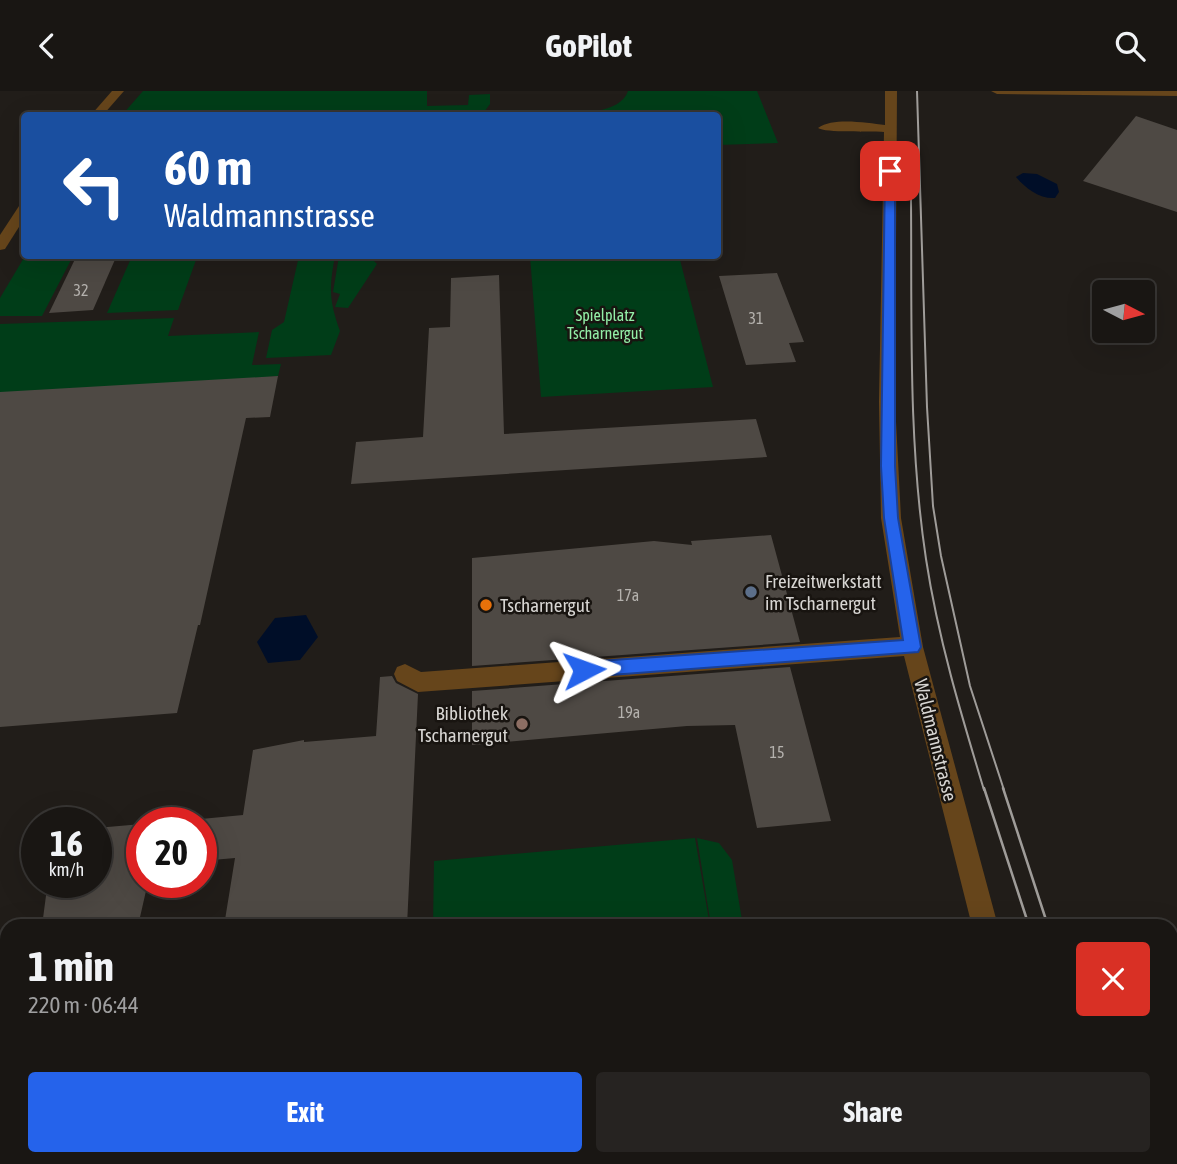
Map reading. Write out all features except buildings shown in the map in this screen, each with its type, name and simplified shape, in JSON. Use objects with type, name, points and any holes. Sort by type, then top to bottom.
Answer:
[{"type":"street","points":[[100,112],[118,91]]},
{"type":"street","name":"Waldmannstrasse","points":[[891,91],[888,466],[891,518],[912,647],[983,919]]},
{"type":"street","points":[[997,91],[1177,93]]},
{"type":"street","points":[[824,128],[857,126],[889,129]]},
{"type":"street","points":[[0,246],[21,214]]},
{"type":"street","points":[[405,674],[418,682],[890,646],[912,647]]},
{"type":"green space","points":[[143,91],[427,91],[427,106],[468,105],[469,95],[490,94],[490,104],[484,112],[125,112]]},
{"type":"green space","points":[[628,91],[757,91],[778,143],[721,145],[721,112],[586,112],[607,108],[623,99]]},
{"type":"green space","points":[[23,259],[71,259],[42,316],[0,316],[0,298]]},
{"type":"green space","points":[[131,259],[196,260],[178,310],[107,313]]},
{"type":"green space","points":[[298,259],[335,259],[331,294],[340,331],[331,355],[266,358],[272,330],[284,322]]},
{"type":"green space","points":[[338,259],[372,259],[377,264],[348,308],[335,307],[340,294],[333,292]]},
{"type":"green space","name":"Spielplatz Tscharnergut","points":[[530,259],[680,259],[713,387],[541,397]]},
{"type":"green space","points":[[174,318],[168,336],[259,332],[252,365],[281,364],[278,376],[0,401],[0,324]]},
{"type":"green space","points":[[695,838],[709,919],[433,919],[434,861]]},
{"type":"green space","points":[[697,838],[719,843],[732,860],[742,919],[710,919]]},
{"type":"water","points":[[1023,173],[1037,174],[1057,184],[1059,192],[1055,198],[1034,192],[1016,177]]},
{"type":"water","points":[[306,615],[318,637],[300,660],[268,663],[257,642],[275,618]]},
{"type":"tram line","points":[[917,91],[927,407],[933,506],[941,556],[970,686],[1004,790]]},
{"type":"tram line","points":[[911,199],[912,379],[920,514],[931,588],[944,647],[984,790]]},
{"type":"tram line","points":[[984,788],[1027,919]]},
{"type":"tram line","points":[[1003,788],[1046,919]]},
{"type":"place","name":"Freizeitwerkstatt im Tscharnergut","points":[[751,592]]},
{"type":"place","name":"Tscharnergut","points":[[486,605]]},
{"type":"place","name":"Bibliothek Tscharnergut","points":[[522,724]]},
{"type":"route","points":[[584,670],[890,646],[912,647],[891,518],[888,466],[887,277],[890,171]]}]
